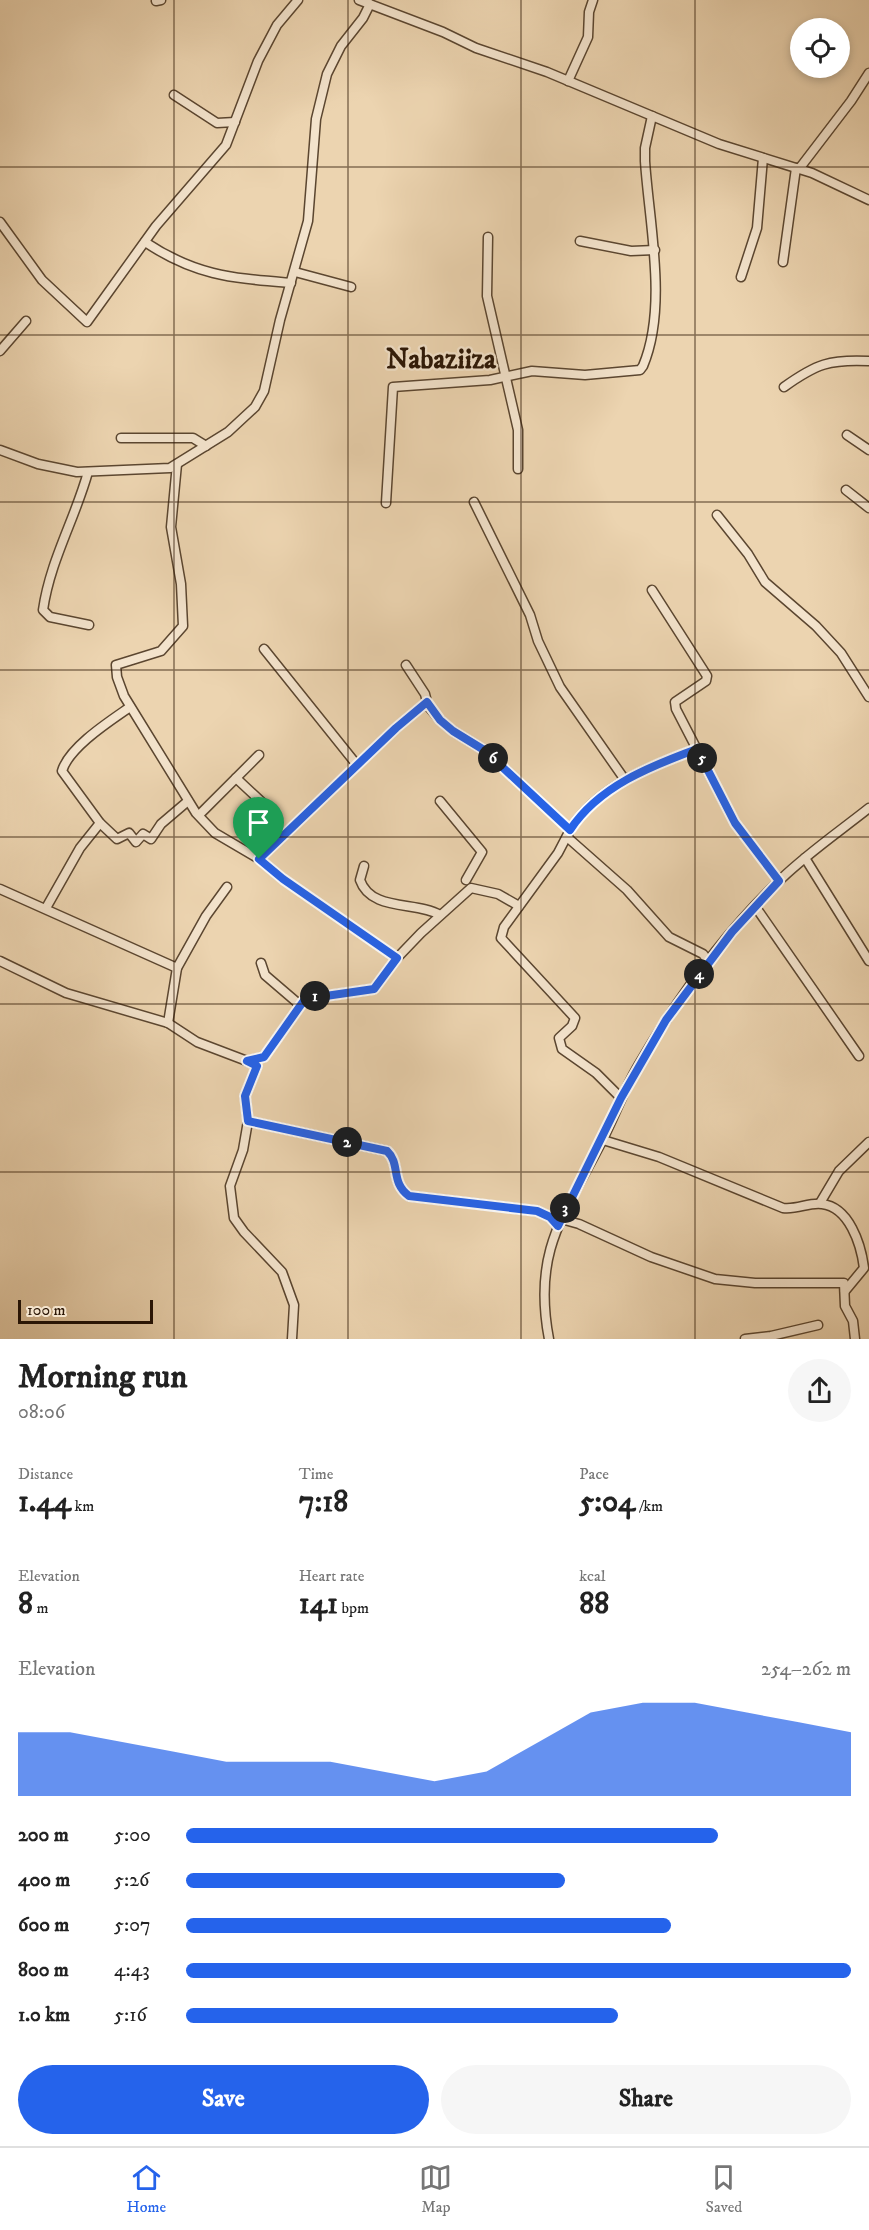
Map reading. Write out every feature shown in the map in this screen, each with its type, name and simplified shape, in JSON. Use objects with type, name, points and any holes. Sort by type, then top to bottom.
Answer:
[{"type":"street","points":[[0,222],[42,280],[87,322],[145,242],[226,144],[258,61],[277,25],[298,0]]},
{"type":"street","points":[[359,0],[443,32],[476,48],[568,81],[731,148],[798,168],[869,200]]},
{"type":"street","points":[[568,81],[588,37],[589,12],[593,0]]},
{"type":"street","points":[[0,450],[51,468],[88,472],[160,469],[177,464],[228,432],[261,399],[308,221],[316,119],[327,74],[333,58],[370,4]]},
{"type":"street","points":[[783,262],[798,168],[851,101],[869,73]]},
{"type":"street","points":[[174,95],[217,123],[235,122]]},
{"type":"street","points":[[386,503],[393,387],[490,380],[532,371],[604,374],[640,370],[647,358],[651,333],[655,250],[648,210],[645,161],[645,148],[652,116]]},
{"type":"street","points":[[741,278],[757,228],[763,158]]},
{"type":"street","points":[[488,237],[487,296],[518,430],[518,469]]},
{"type":"street","points":[[580,241],[631,251],[655,250]]},
{"type":"street","points":[[145,242],[183,264],[222,277],[291,283]]},
{"type":"street","points":[[295,272],[351,287]]},
{"type":"street","points":[[0,351],[26,321]]},
{"type":"street","points":[[784,387],[800,376],[833,362],[850,359],[869,361]]},
{"type":"street","points":[[847,435],[869,450]]},
{"type":"street","points":[[121,438],[193,438],[206,446]]},
{"type":"street","points":[[177,464],[171,527],[181,584],[183,626],[161,651],[118,664],[115,667],[130,707],[188,801],[215,833],[259,859],[283,879],[397,958]]},
{"type":"street","points":[[88,472],[75,514],[49,576],[43,610],[47,615],[89,626]]},
{"type":"street","points":[[846,490],[869,508]]},
{"type":"street","points":[[474,502],[530,615],[538,641],[560,687],[625,780]]},
{"type":"street","points":[[717,515],[748,554],[765,582],[816,626],[841,653],[869,696]]},
{"type":"street","points":[[652,590],[707,676],[706,681],[675,705],[735,823],[779,881]]},
{"type":"street","points":[[264,649],[357,765]]},
{"type":"street","points":[[406,665],[440,720],[484,750],[627,890],[669,937],[703,954],[709,962]]},
{"type":"street","points":[[259,859],[427,702]]},
{"type":"street","points":[[130,707],[95,731],[64,763],[62,771],[100,823],[117,839],[129,833],[136,842],[143,834],[151,838],[161,824],[188,801]]},
{"type":"street","points":[[621,1098],[596,1073],[562,1049],[559,1038],[572,1026],[575,1018],[502,941],[501,932],[581,816],[625,780],[697,749]]},
{"type":"street","points":[[198,815],[259,755]]},
{"type":"street","points":[[236,778],[266,806]]},
{"type":"street","points":[[440,801],[483,852],[466,880]]},
{"type":"street","points":[[549,1339],[544,1273],[549,1247],[569,1198],[603,1140],[621,1098],[666,1020],[755,906],[805,858],[869,808]]},
{"type":"street","points":[[46,908],[80,848],[100,823]]},
{"type":"street","points":[[805,858],[869,961]]},
{"type":"street","points":[[364,866],[360,880],[367,892],[393,904],[424,908],[440,915]]},
{"type":"street","points":[[168,1023],[177,968],[206,915],[227,887]]},
{"type":"street","points":[[247,1061],[264,1057],[282,1035],[305,999],[374,989],[397,958],[471,888],[498,894],[519,906]]},
{"type":"street","points":[[0,889],[177,968]]},
{"type":"street","points":[[755,906],[860,1056]]},
{"type":"street","points":[[0,961],[66,993],[168,1023],[197,1042],[257,1066],[245,1096],[248,1121],[243,1149],[230,1186],[234,1218],[250,1239],[282,1272],[294,1305],[292,1339]]},
{"type":"street","points":[[261,963],[264,975],[300,1005]]},
{"type":"street","points":[[248,1121],[387,1151],[393,1160],[397,1182],[401,1190],[409,1196],[537,1211],[559,1222],[579,1224],[651,1257],[715,1279],[844,1283],[845,1306],[853,1321],[855,1339]]},
{"type":"street","points":[[603,1140],[659,1157],[783,1208],[793,1209],[820,1203],[835,1208],[845,1216],[866,1257],[864,1268],[845,1291]]},
{"type":"street","points":[[820,1203],[839,1171],[869,1142]]},
{"type":"street","points":[[745,1339],[771,1336],[818,1325]]},
{"type":"district","name":"Nabaziiza","points":[[441,359]]},
{"type":"route","points":[[427,702],[431,711],[440,720],[494,758],[513,779],[570,830],[581,816],[634,774],[697,749],[735,823],[779,881],[732,932],[666,1020],[621,1098],[603,1140],[569,1198],[558,1226],[550,1217],[537,1211],[409,1196],[401,1190],[397,1182],[393,1160],[387,1151],[248,1121],[244,1102],[257,1066],[247,1061],[264,1057],[305,999],[374,989],[380,984],[397,958],[283,879],[259,859],[396,728],[427,702]]}]
